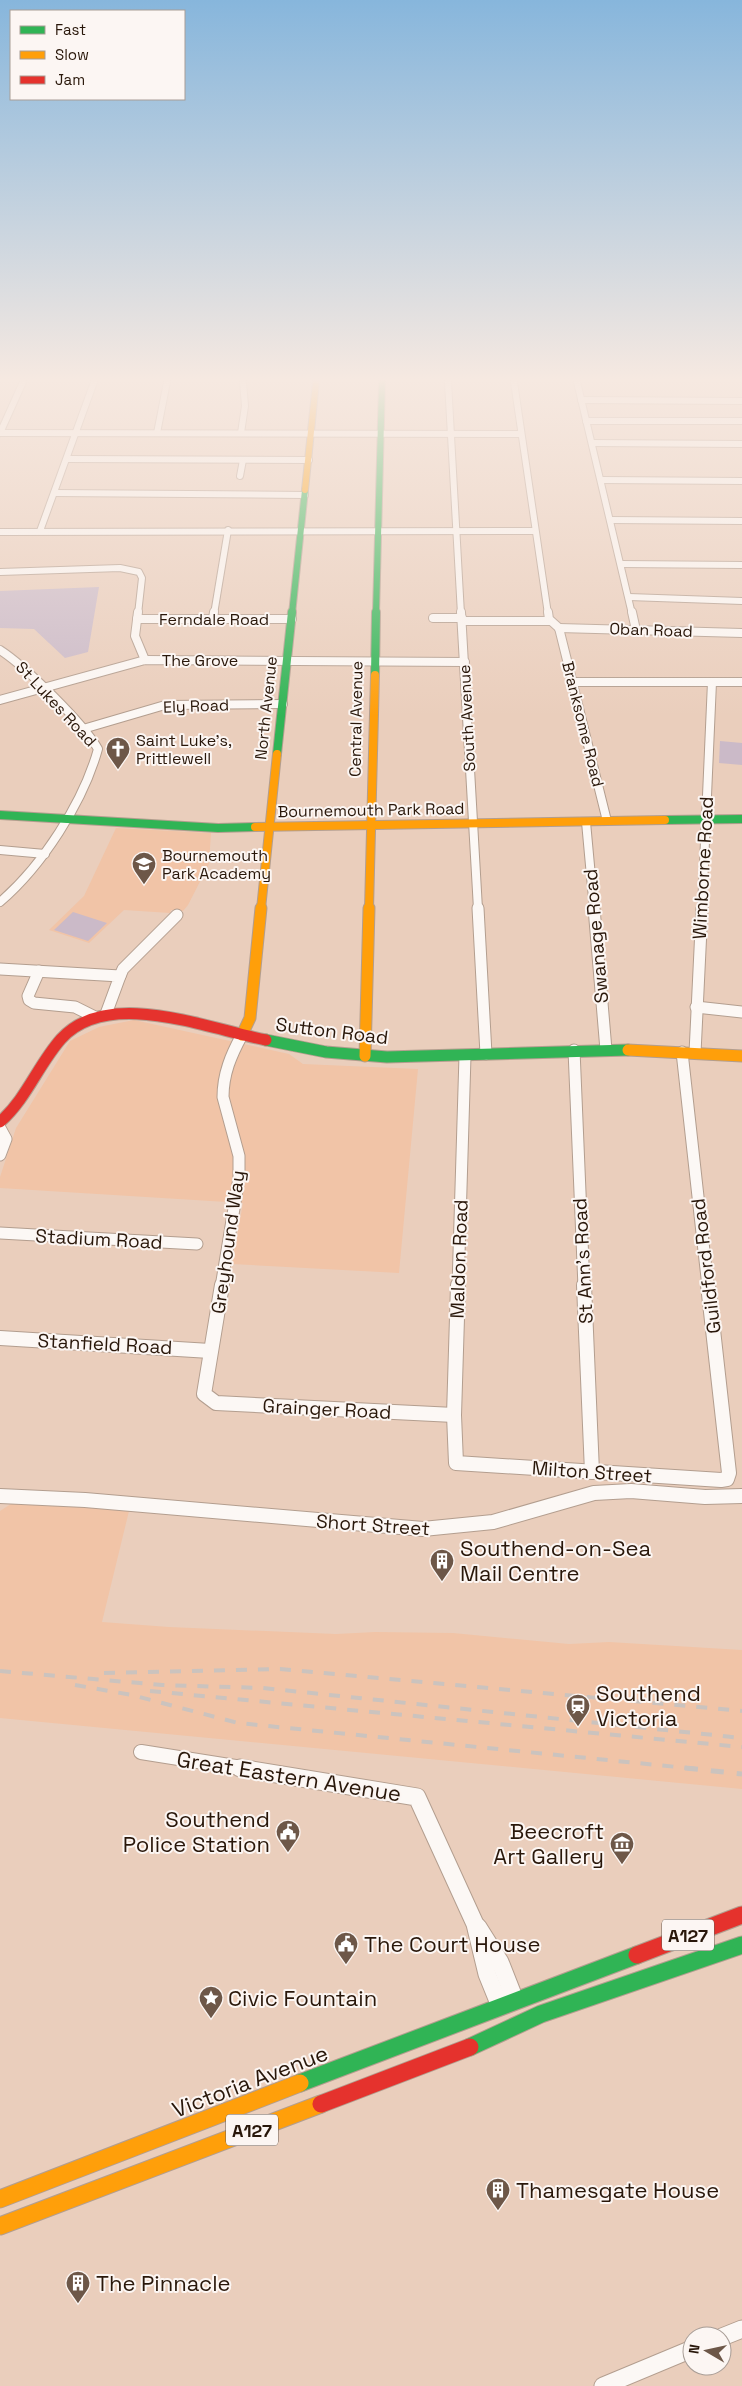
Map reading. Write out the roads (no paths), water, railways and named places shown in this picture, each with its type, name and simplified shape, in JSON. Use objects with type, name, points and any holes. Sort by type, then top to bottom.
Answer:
[{"type":"main road","name":"Central Avenue","points":[[366,1056],[379,493]]},
{"type":"main road","name":"North Avenue","points":[[242,1035],[250,1018],[305,494]]},
{"type":"main road","name":"Bournemouth Park Road","points":[[0,815],[199,828],[742,819]]},
{"type":"main road","name":"Sutton Road","points":[[0,1122],[16,1109],[66,1033],[100,1016],[142,1014],[324,1051],[366,1056],[465,1056],[574,1050],[742,1056]]},
{"type":"main road","name":"Victoria Avenue","points":[[0,2200],[500,2006],[742,1915]]},
{"type":"main road","name":"A127","points":[[0,2226],[503,2032],[541,2014],[742,1945]]},
{"type":"main road","points":[[500,2006],[506,2015],[517,2018],[516,2000]]},
{"type":"main road","name":"A127","points":[[503,2032],[517,2018],[541,2014]]},
{"type":"street","points":[[40,531],[55,493]]},
{"type":"street","points":[[142,493],[305,494]]},
{"type":"street","name":"South Avenue","points":[[455,493],[486,1054]]},
{"type":"street","points":[[530,493],[550,621]]},
{"type":"street","points":[[604,493],[636,630]]},
{"type":"street","points":[[610,520],[742,521]]},
{"type":"street","points":[[0,532],[228,530],[535,531]]},
{"type":"street","points":[[213,619],[228,530]]},
{"type":"street","points":[[621,564],[742,565]]},
{"type":"street","points":[[0,572],[135,569],[142,578],[136,640],[146,660]]},
{"type":"street","points":[[629,598],[742,601]]},
{"type":"street","points":[[433,618],[550,621],[559,628]]},
{"type":"street","name":"Ferndale Road","points":[[137,619],[292,619]]},
{"type":"street","name":"Oban Road","points":[[559,628],[742,633]]},
{"type":"street","name":"Branksome Road","points":[[559,628],[607,821]]},
{"type":"street","name":"St Lukes Road","points":[[0,650],[11,657],[96,743],[98,749],[67,819]]},
{"type":"street","name":"The Grove","points":[[0,700],[146,660],[465,662]]},
{"type":"street","points":[[573,682],[742,682]]},
{"type":"street","name":"Wimborne Road","points":[[688,1053],[696,1007],[712,682]]},
{"type":"street","name":"Ely Road","points":[[83,729],[165,705],[283,704]]},
{"type":"street","points":[[0,902],[20,885],[45,854],[67,819]]},
{"type":"street","name":"Swanage Road","points":[[586,822],[606,1050]]},
{"type":"street","points":[[0,850],[45,854]]},
{"type":"street","points":[[39,971],[28,996],[29,1000],[34,1003],[82,1009],[100,1016],[123,969],[177,915]]},
{"type":"street","points":[[0,969],[120,976]]},
{"type":"street","points":[[696,1007],[742,1012]]},
{"type":"street","name":"Greyhound Way","points":[[204,1394],[239,1178],[239,1156],[222,1087],[230,1057],[242,1035]]},
{"type":"street","name":"St Ann's Road","points":[[574,1050],[592,1472]]},
{"type":"street","name":"Guildford Road","points":[[688,1053],[730,1473],[727,1479]]},
{"type":"street","name":"Maldon Road","points":[[456,1462],[454,1415],[465,1056]]},
{"type":"street","points":[[0,1128],[6,1139],[0,1155]]},
{"type":"street","name":"Stadium Road","points":[[0,1233],[197,1244]]},
{"type":"street","name":"Stanfield Road","points":[[0,1338],[210,1351]]},
{"type":"street","name":"Grainger Road","points":[[204,1394],[208,1399],[216,1403],[454,1415]]},
{"type":"street","name":"Milton Street","points":[[456,1462],[727,1479]]},
{"type":"street","name":"Short Street","points":[[0,1496],[85,1500],[440,1530],[467,1527],[520,1515],[592,1493],[614,1491],[742,1496]]},
{"type":"street","name":"Great Eastern Avenue","points":[[142,1752],[417,1798],[475,1924],[487,1974],[500,2006]]},
{"type":"street","name":"Great Eastern Avenue","points":[[475,1924],[489,1942],[501,1963],[516,2000]]},
{"type":"street","points":[[603,2386],[682,2353]]},
{"type":"railway","points":[[104,1673],[280,1669],[742,1711]]},
{"type":"railway","points":[[0,1671],[162,1685],[263,1688],[742,1738]]},
{"type":"railway","points":[[75,1685],[132,1695],[238,1723],[697,1769]]},
{"type":"railway","points":[[150,1691],[742,1747]]},
{"type":"railway","points":[[685,1768],[742,1774]]},
{"type":"place","name":"Saint Luke's, Prittlewell","points":[[118,770]]},
{"type":"place","name":"Bournemouth Park Academy","points":[[144,885]]},
{"type":"place","name":"Southend-on-Sea Mail Centre","points":[[442,1582]]},
{"type":"place","name":"Southend Victoria","points":[[578,1727]]},
{"type":"place","name":"Southend Police Station","points":[[288,1853]]},
{"type":"place","name":"Beecroft Art Gallery","points":[[622,1865]]},
{"type":"place","name":"The Court House","points":[[346,1965]]},
{"type":"place","name":"Civic Fountain","points":[[211,2019]]},
{"type":"place","name":"Thamesgate House","points":[[498,2211]]},
{"type":"place","name":"The Pinnacle","points":[[78,2304]]}]
